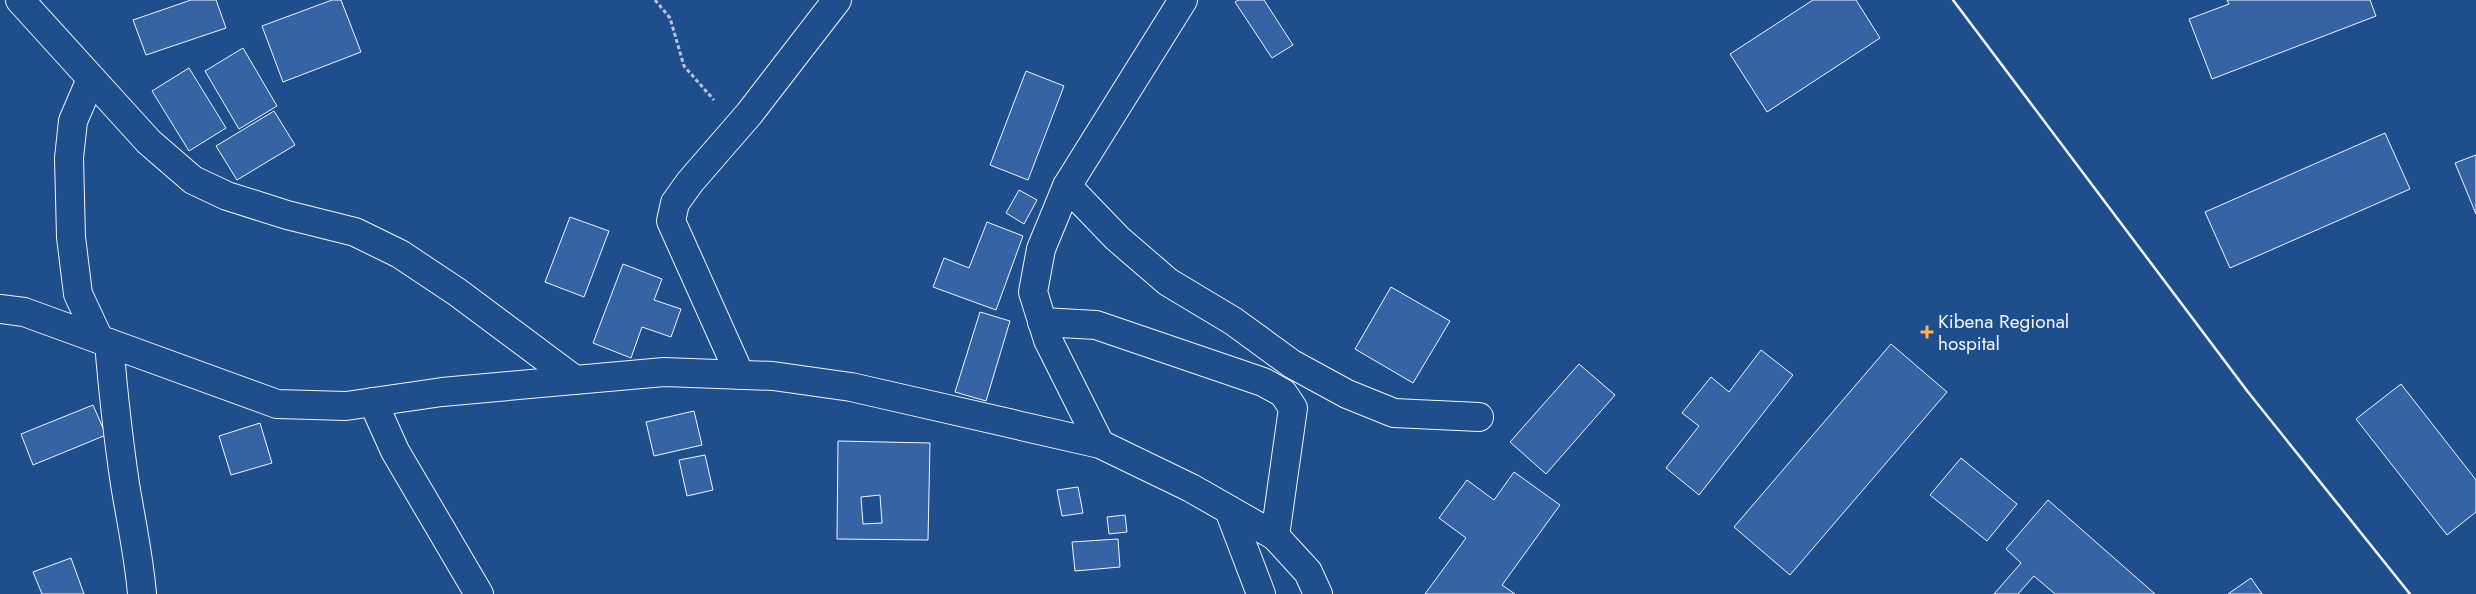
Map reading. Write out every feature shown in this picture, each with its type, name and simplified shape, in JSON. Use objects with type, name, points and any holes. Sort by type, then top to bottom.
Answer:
[{"type":"street","points":[[20,0],[149,142],[192,180],[227,196],[287,215],[355,232],[400,254],[457,292],[575,380]]},
{"type":"street","points":[[740,375],[671,221],[675,203],[790,63],[837,0]]},
{"type":"street","points":[[1100,444],[1048,340],[1042,322],[1033,292],[1041,249],[1067,186],[1183,0]]},
{"type":"street","points":[[91,79],[73,122],[70,158],[71,237],[78,294],[104,341],[125,484],[140,561],[142,594]]},
{"type":"street","points":[[1067,186],[1117,238],[1168,282],[1233,321],[1292,364],[1347,394],[1394,413],[1479,417]]},
{"type":"street","points":[[0,309],[24,312],[277,404],[346,406],[442,392],[664,372],[773,376],[850,387],[1100,444],[1192,488],[1275,536],[1308,572],[1318,594]]},
{"type":"street","points":[[1042,322],[1096,325],[1263,382],[1283,393],[1293,408],[1275,536]]},
{"type":"street","points":[[373,402],[395,451],[479,594]]},
{"type":"street","points":[[1229,510],[1261,594]]},
{"type":"path","points":[[655,0],[670,18],[684,66],[738,126]]},
{"type":"building","points":[[191,0],[216,0],[226,28],[146,55],[133,20]]},
{"type":"building","points":[[332,0],[341,0],[361,52],[283,82],[262,26]]},
{"type":"building","points":[[1238,0],[1264,0],[1293,45],[1272,58],[1235,2]]},
{"type":"building","points":[[1813,0],[1856,0],[1880,38],[1767,112],[1730,54]]},
{"type":"building","points":[[2227,0],[2370,0],[2376,16],[2212,79],[2189,19],[2229,4]]},
{"type":"building","points":[[243,48],[277,106],[239,129],[205,71]]},
{"type":"building","points":[[189,68],[226,128],[189,151],[152,91]]},
{"type":"building","points":[[1026,71],[1064,86],[1028,180],[990,165]]},
{"type":"building","points":[[274,111],[295,145],[237,180],[216,146]]},
{"type":"building","points":[[2385,133],[2410,189],[2230,268],[2205,212]]},
{"type":"building","points":[[2476,155],[2476,214],[2455,163]]},
{"type":"building","points":[[1019,190],[1037,200],[1024,224],[1006,213]]},
{"type":"building","points":[[570,217],[609,231],[584,297],[545,282]]},
{"type":"building","points":[[987,222],[1023,236],[996,310],[933,287],[944,258],[969,268]]},
{"type":"building","points":[[623,264],[662,279],[654,300],[681,309],[671,337],[642,327],[631,358],[593,343]]},
{"type":"building","points":[[1391,287],[1450,321],[1413,383],[1355,349]]},
{"type":"building","points":[[980,312],[1010,321],[986,401],[955,392]]},
{"type":"building","points":[[1891,344],[1947,392],[1790,575],[1734,527]]},
{"type":"building","points":[[1761,350],[1793,375],[1699,495],[1666,468],[1699,426],[1682,413],[1711,377],[1729,392]]},
{"type":"building","points":[[1579,364],[1615,395],[1546,474],[1510,442]]},
{"type":"building","points":[[2401,384],[2476,480],[2476,512],[2447,535],[2356,419]]},
{"type":"building","points":[[93,405],[106,435],[33,465],[21,434]]},
{"type":"building","points":[[694,411],[702,445],[654,456],[646,422]]},
{"type":"building","points":[[260,423],[272,463],[231,475],[219,436]]},
{"type":"building","points":[[838,441],[930,443],[928,540],[837,539]],"holes":[[[880,495],[882,523],[863,524],[861,497]]]},
{"type":"building","points":[[705,455],[713,490],[687,496],[679,460]]},
{"type":"building","points":[[1961,458],[2017,504],[1987,541],[1930,495]]},
{"type":"building","points":[[1514,472],[1560,505],[1502,585],[1515,594],[1425,594],[1466,538],[1439,518],[1467,480],[1494,500]]},
{"type":"building","points":[[1078,487],[1083,513],[1062,516],[1057,490]]},
{"type":"building","points":[[2048,500],[2155,594],[2055,594],[2034,576],[2018,594],[1994,594],[2021,563],[2006,549]]},
{"type":"building","points":[[1125,515],[1127,532],[1109,534],[1107,517]]},
{"type":"building","points":[[1118,539],[1120,567],[1075,571],[1072,542]]},
{"type":"building","points":[[71,558],[84,594],[42,594],[33,572]]},
{"type":"building","points":[[2251,578],[2262,594],[2228,594]]},
{"type":"wall","points":[[1953,0],[2248,392],[2410,594]]},
{"type":"place","name":"Kibena Regional hospital","points":[[1927,332]]}]
